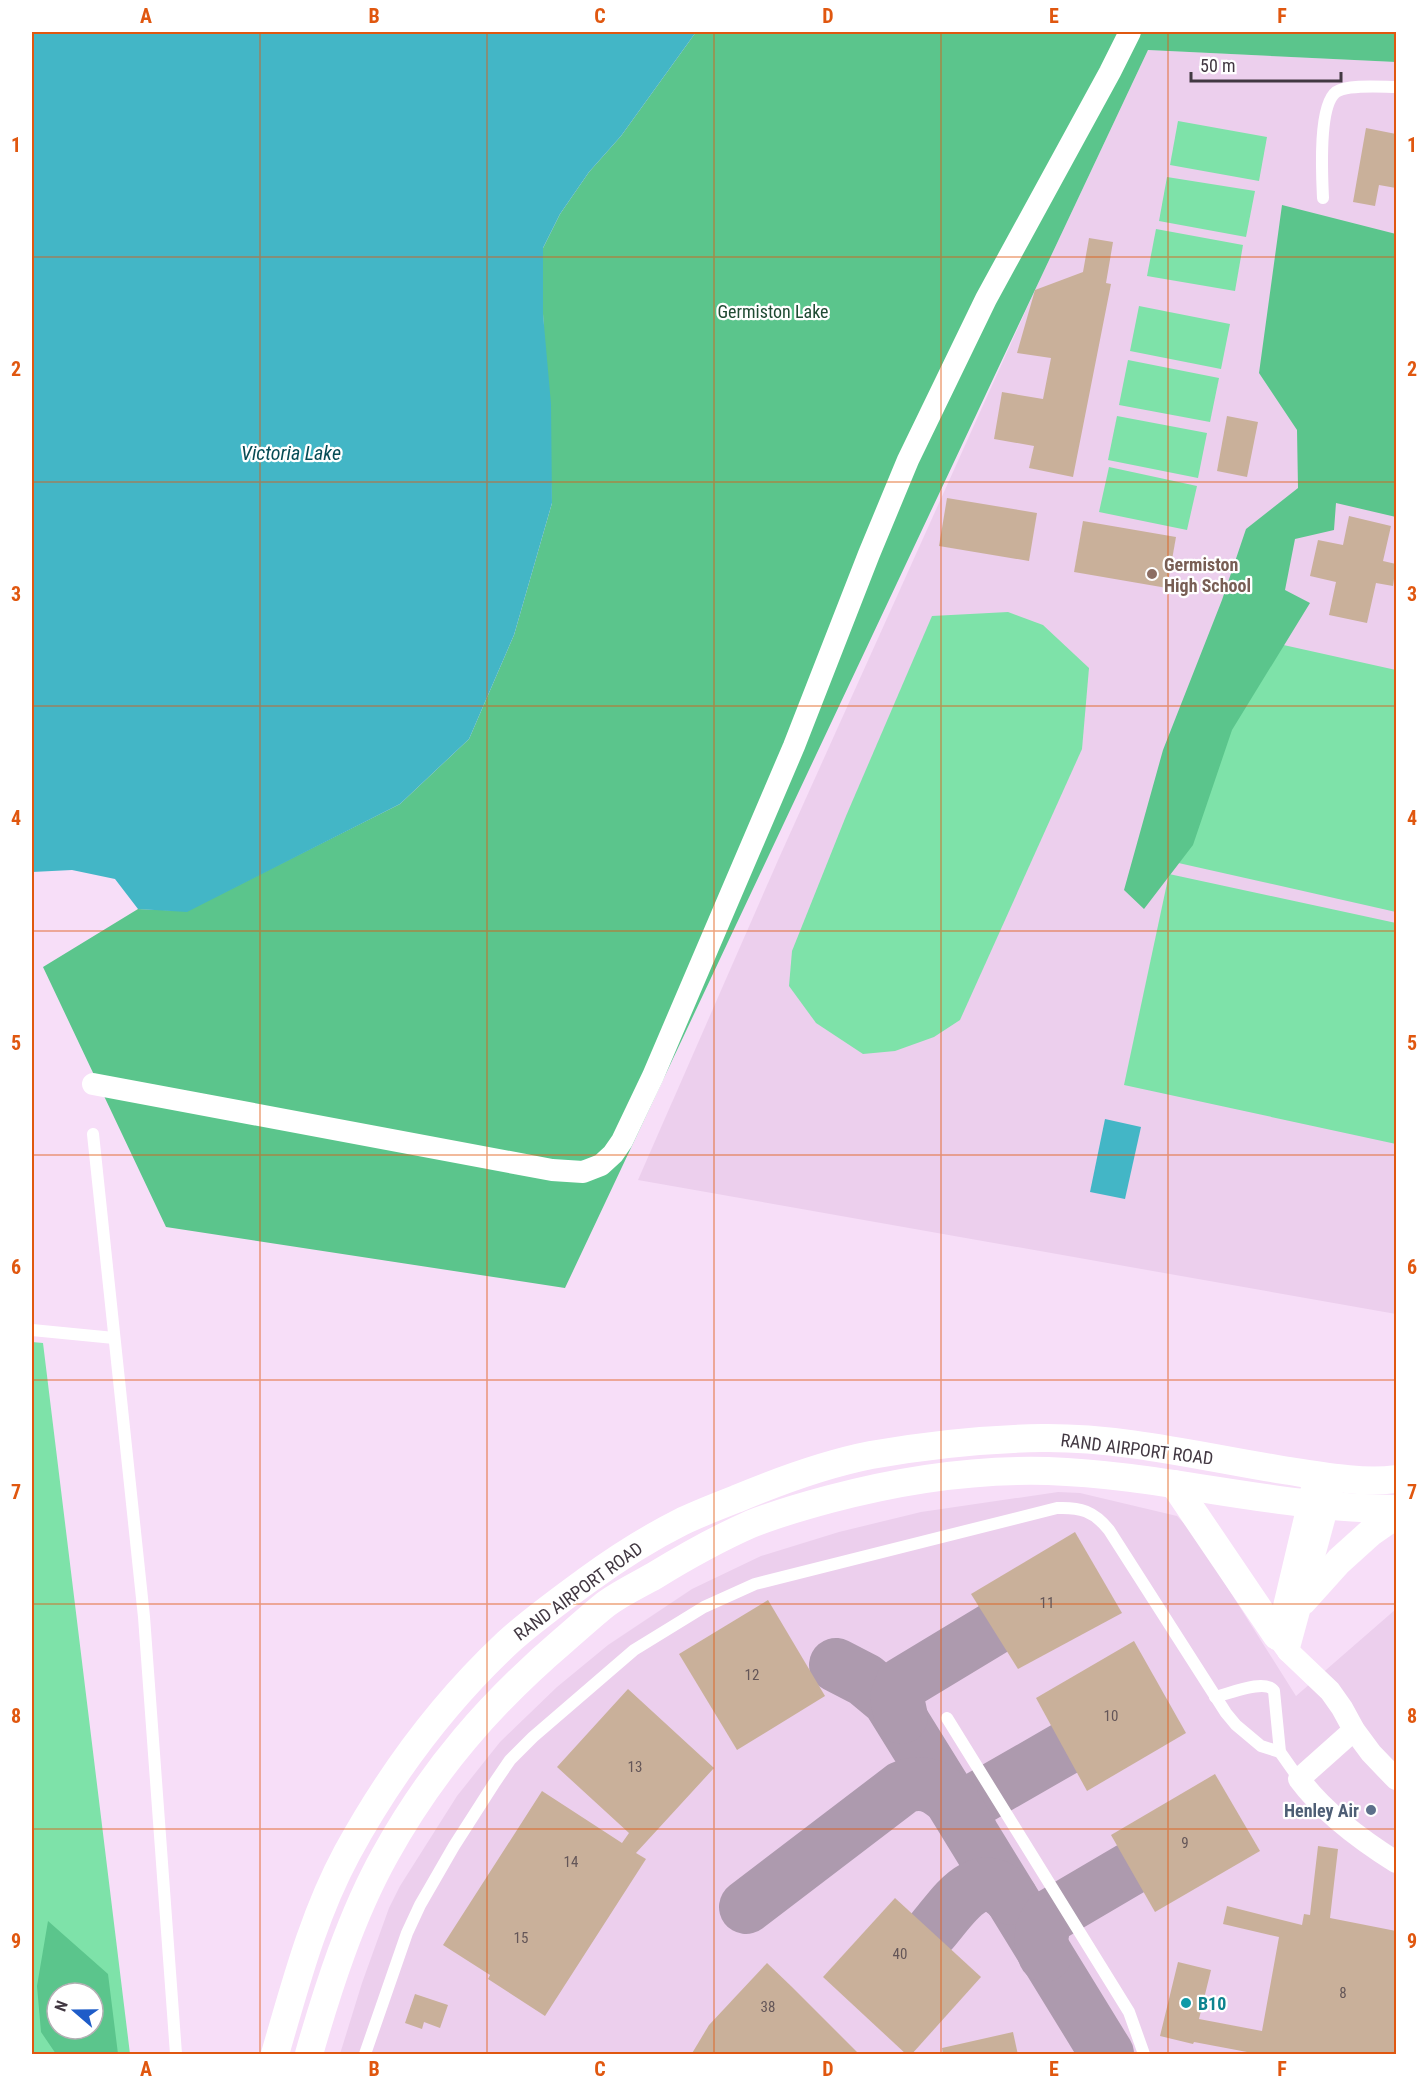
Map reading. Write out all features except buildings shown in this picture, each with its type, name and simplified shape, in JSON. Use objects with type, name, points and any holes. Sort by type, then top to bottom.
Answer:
[{"type":"street","points":[[93,1084],[552,1170],[584,1172],[601,1165],[613,1154],[622,1141],[653,1076],[794,746],[868,554],[908,460],[986,299],[1130,32]]},
{"type":"street","name":"RAND AIRPORT ROAD","points":[[275,2055],[312,1934],[346,1855],[377,1803],[430,1727],[462,1690],[517,1635],[616,1560],[682,1522],[777,1482],[868,1456],[947,1444],[1042,1438],[1087,1439],[1325,1476],[1396,1479]]},
{"type":"street","name":"RAND AIRPORT ROAD","points":[[309,2055],[321,2014],[358,1911],[383,1858],[409,1814],[455,1748],[494,1704],[607,1604],[695,1551],[754,1523],[808,1505],[870,1488],[957,1473],[1047,1471],[1136,1479],[1319,1505],[1396,1509]]},
{"type":"street","points":[[1283,1643],[1303,1601],[1325,1476]]},
{"type":"street","points":[[1173,1484],[1283,1643],[1330,1691],[1354,1730],[1380,1764],[1396,1779]]},
{"type":"street","points":[[1283,1643],[1319,1505]]},
{"type":"street","points":[[1303,1601],[1339,1561],[1370,1533],[1396,1515]]},
{"type":"street","points":[[1354,1730],[1299,1779],[1308,1791],[1342,1823],[1396,1862]]},
{"type":"lane","points":[[1323,198],[1322,149],[1325,121],[1331,98],[1337,91],[1348,88],[1396,87]]},
{"type":"lane","points":[[93,1134],[144,1617],[176,2055]]},
{"type":"lane","points":[[32,1330],[114,1338]]},
{"type":"lane","points":[[365,2055],[407,1934],[420,1905],[465,1829],[510,1760],[533,1737],[634,1650],[668,1628],[735,1592],[789,1575],[1057,1508],[1082,1509],[1095,1515],[1109,1530],[1215,1697],[1236,1725],[1261,1746],[1280,1752]]},
{"type":"lane","points":[[1215,1697],[1254,1686],[1271,1687],[1274,1692],[1280,1752],[1299,1779]]},
{"type":"lane","points":[[947,1718],[1129,2012],[1144,2055]]},
{"type":"shaded area","name":"Germiston High School","points":[[1148,50],[1396,62],[1396,1314],[638,1180],[779,858],[1035,290]]},
{"type":"shaded area","points":[[1058,1492],[1080,1493],[1177,1516],[1193,1533],[1296,1696],[1396,1609],[1396,2054],[340,2054],[389,1908],[400,1886],[457,1796],[500,1742],[557,1687],[608,1645],[692,1589],[761,1556],[839,1532],[921,1512]]},
{"type":"green space","name":"Germiston Lake","points":[[696,32],[1396,32],[1396,62],[1148,50],[565,1288],[166,1227],[43,967],[138,909],[187,911],[400,804],[469,739],[514,635],[552,503],[543,314],[543,248],[560,214],[589,172],[621,136]]},
{"type":"green space","points":[[1178,121],[1267,137],[1259,181],[1170,165]]},
{"type":"green space","points":[[1167,177],[1255,191],[1246,237],[1159,221]]},
{"type":"green space","points":[[1282,205],[1396,234],[1396,467],[1394,480],[1396,481],[1396,517],[1336,503],[1334,530],[1295,539],[1285,590],[1310,603],[1232,730],[1193,845],[1144,909],[1124,890],[1163,750],[1222,600],[1246,529],[1298,488],[1297,430],[1259,373]]},
{"type":"green space","points":[[1156,229],[1243,245],[1235,291],[1147,276]]},
{"type":"green space","points":[[1139,306],[1230,324],[1221,369],[1130,351]]},
{"type":"green space","points":[[1128,360],[1219,378],[1210,422],[1119,405]]},
{"type":"green space","points":[[1117,416],[1207,433],[1198,478],[1108,460]]},
{"type":"green space","points":[[1109,467],[1197,486],[1187,530],[1099,512]]},
{"type":"green space","points":[[1008,612],[1043,625],[1089,668],[1082,749],[960,1020],[934,1037],[895,1051],[863,1054],[816,1023],[789,986],[792,951],[846,816],[932,616]]},
{"type":"green space","points":[[1225,632],[1396,670],[1396,912],[1174,862]]},
{"type":"green space","points":[[1169,874],[1396,923],[1396,1144],[1124,1085]]},
{"type":"green space","points":[[32,1342],[43,1343],[130,2054],[32,2054]]},
{"type":"green space","points":[[48,1921],[108,1974],[118,2054],[56,2054],[47,2041],[105,2041],[105,1981],[45,1981],[45,2038],[41,2032],[37,1986]]},
{"type":"water","name":"Victoria Lake","points":[[32,32],[696,32],[621,136],[589,172],[560,214],[543,248],[543,314],[551,404],[552,503],[514,635],[469,739],[400,804],[187,912],[138,909],[115,879],[72,870],[32,872]]},
{"type":"water","points":[[1105,1119],[1141,1127],[1125,1199],[1090,1192]]},
{"type":"taxiway","points":[[901,1717],[897,1698],[902,1684],[993,1629]]},
{"type":"taxiway","points":[[836,1665],[865,1680],[889,1700],[951,1800]]},
{"type":"taxiway","points":[[970,1830],[969,1814],[977,1799],[1064,1749]]},
{"type":"taxiway","points":[[746,1907],[902,1788],[916,1784],[928,1785],[951,1800],[1107,2054]]},
{"type":"taxiway","points":[[1045,1955],[1042,1935],[1050,1916],[1130,1869]]},
{"type":"taxiway","points":[[932,1931],[958,1901],[977,1886],[988,1885],[999,1888],[1011,1898]]},
{"type":"place","name":"Germiston High School","points":[[1152,574]]},
{"type":"place","name":"Henley Air","points":[[1371,1810]]},
{"type":"place","name":"B10","points":[[1186,2003]]}]
